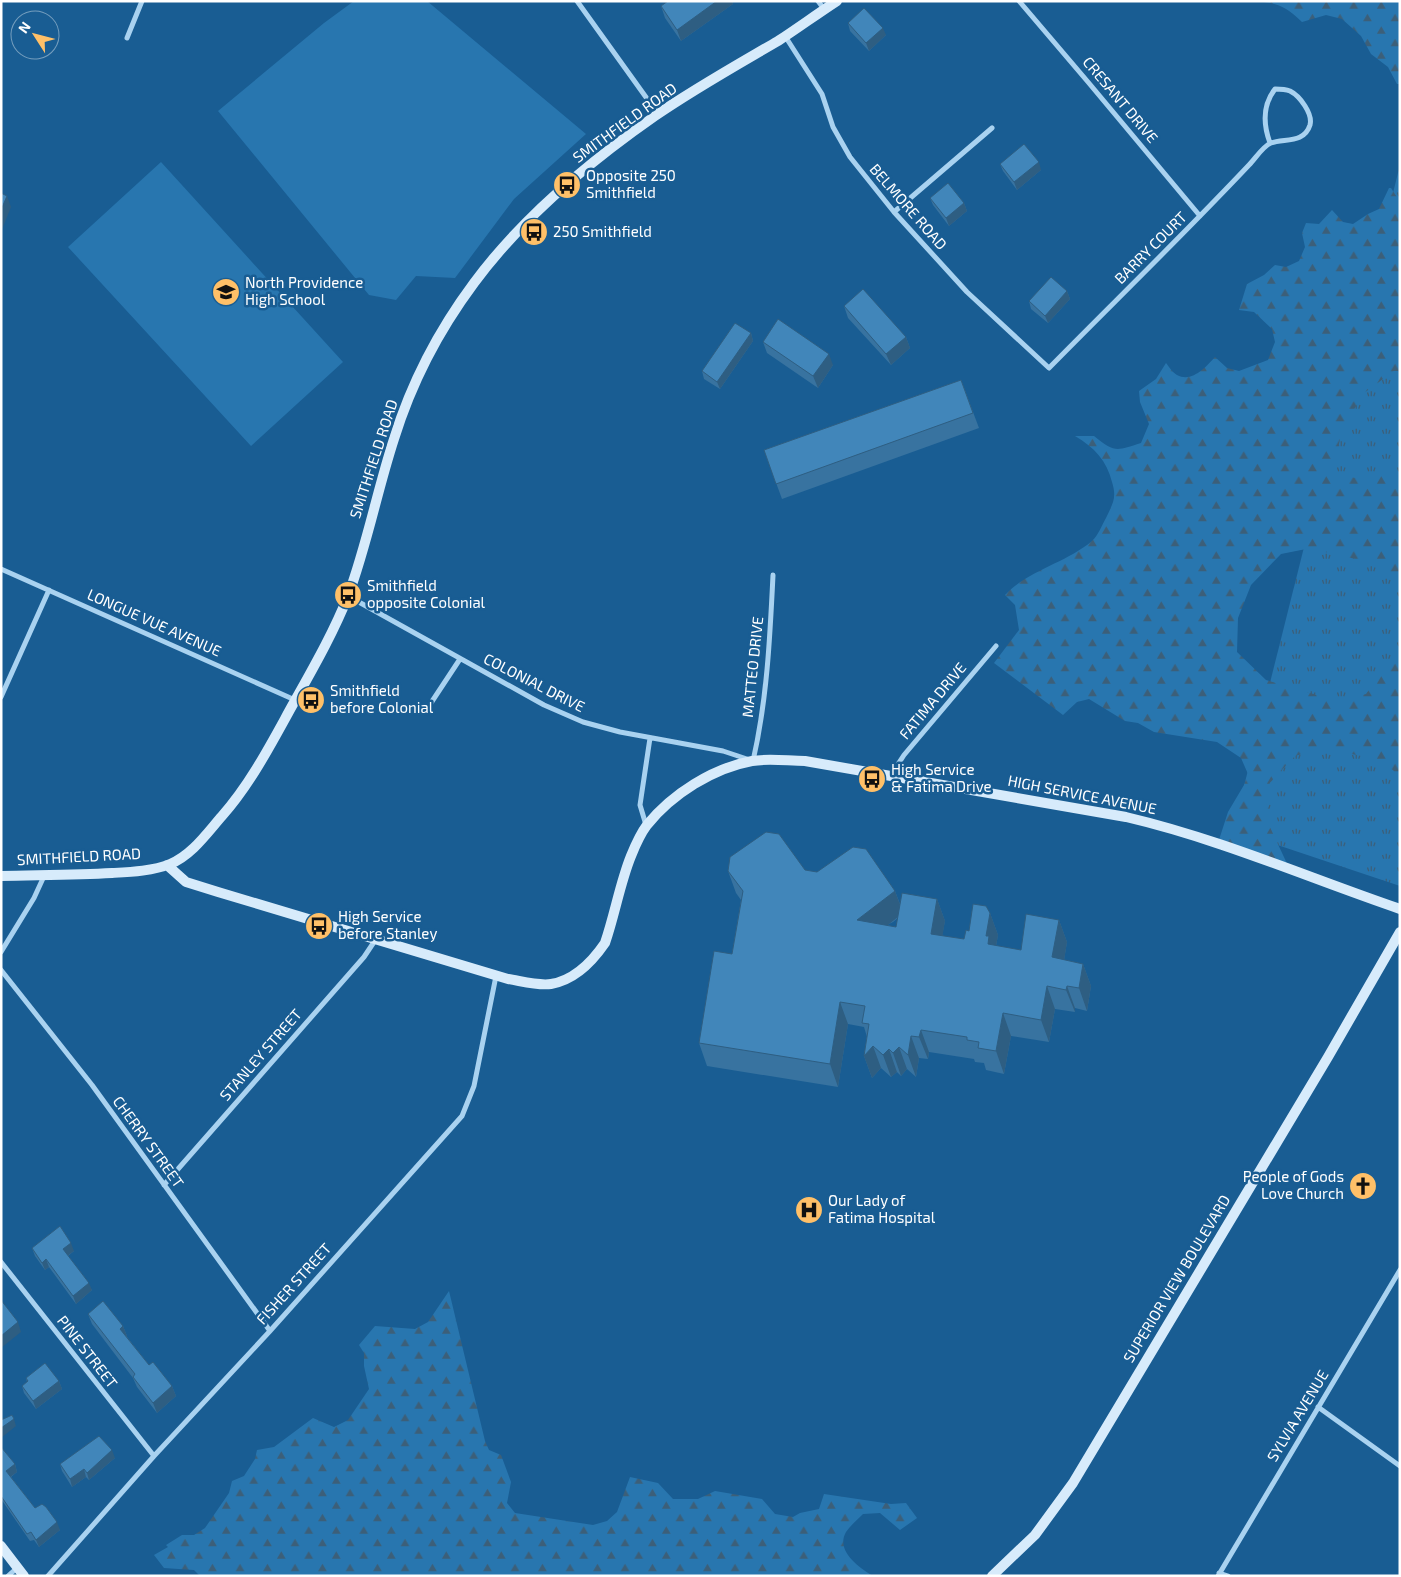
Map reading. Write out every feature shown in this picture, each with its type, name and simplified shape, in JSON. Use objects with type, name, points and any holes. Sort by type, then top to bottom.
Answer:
[{"type":"main road","name":"SMITHFIELD ROAD","points":[[1,876],[132,872],[168,865],[183,857],[194,847],[235,800],[255,772],[296,700],[333,629],[348,596],[394,436],[414,387],[438,337],[473,284],[501,250],[548,202],[586,169],[658,114],[785,36],[821,5],[838,1]]},
{"type":"main road","name":"HIGH SERVICE AVENUE","points":[[168,865],[186,882],[496,976],[551,984],[581,970],[605,943],[631,856],[646,826],[684,791],[720,771],[753,761],[805,761],[1126,817],[1209,840],[1400,909]]},
{"type":"main road","name":"SUPERIOR VIEW BOULEVARD","points":[[992,1576],[1035,1535],[1073,1482],[1328,1057],[1400,932]]},
{"type":"main road","points":[[1,1546],[24,1576]]},
{"type":"street","points":[[127,38],[142,1]]},
{"type":"street","points":[[577,1],[658,114]]},
{"type":"street","name":"CRESANT DRIVE","points":[[1019,1],[1200,216]]},
{"type":"street","name":"BELMORE ROAD","points":[[785,36],[822,94],[833,127],[850,157],[894,212],[967,292],[1049,368]]},
{"type":"street","points":[[1275,89],[1284,89],[1292,92],[1306,107],[1310,118],[1310,126],[1306,132],[1293,140],[1270,143],[1264,112],[1275,89]]},
{"type":"street","points":[[894,212],[992,128]]},
{"type":"street","name":"BARRY COURT","points":[[1049,368],[1270,143]]},
{"type":"street","name":"LONGUE VUE AVENUE","points":[[1,569],[296,700]]},
{"type":"street","name":"MATTEO DRIVE","points":[[753,761],[758,740],[769,652],[773,575]]},
{"type":"street","points":[[1,698],[49,590]]},
{"type":"street","name":"COLONIAL DRIVE","points":[[348,596],[460,659],[544,704],[583,722],[650,738],[724,751],[753,761]]},
{"type":"street","name":"FATIMA DRIVE","points":[[891,775],[904,755],[996,646]]},
{"type":"street","points":[[427,709],[460,659]]},
{"type":"street","points":[[646,826],[640,805],[650,738]]},
{"type":"street","points":[[1,952],[34,898],[45,874]]},
{"type":"street","name":"STANLEY STREET","points":[[164,1185],[364,957],[376,939]]},
{"type":"street","name":"CHERRY STREET","points":[[1,970],[92,1085],[270,1331]]},
{"type":"street","name":"FISHER STREET","points":[[48,1576],[462,1116],[474,1086],[496,976]]},
{"type":"street","name":"PINE STREET","points":[[1,1262],[122,1418],[154,1456]]},
{"type":"street","name":"SYLVIA AVENUE","points":[[1219,1575],[1400,1270]]},
{"type":"street","points":[[1318,1407],[1400,1466]]},
{"type":"street","points":[[8,1576],[18,1567]]},
{"type":"street","points":[[1219,1575],[1228,1576]]},
{"type":"green space","points":[[354,1],[427,1],[586,134],[514,199],[455,278],[416,276],[396,300],[369,295],[218,111],[324,23]]},
{"type":"green space","points":[[1251,1],[1400,1],[1400,84],[1397,84],[1388,67],[1371,54],[1361,36],[1342,19],[1326,15],[1302,22],[1285,8],[1267,2]]},
{"type":"green space","points":[[161,162],[343,362],[251,446],[68,247]]},
{"type":"green space","points":[[1400,165],[1400,886],[1233,830]]},
{"type":"green space","points":[[1389,188],[1391,188],[1400,202],[1400,371],[1394,371],[1364,393],[1342,429],[1333,474],[1356,478],[1386,471],[1400,479],[1400,591],[1383,566],[1306,549],[1281,554],[1251,585],[1238,618],[1237,652],[1266,680],[1334,700],[1366,694],[1397,653],[1400,634],[1400,779],[1393,770],[1371,758],[1323,748],[1295,756],[1266,787],[1268,823],[1290,870],[1218,843],[1228,812],[1244,785],[1248,774],[1241,758],[1217,742],[1154,732],[1138,723],[1125,721],[1089,699],[1077,702],[1063,715],[994,663],[1019,630],[1015,605],[1005,595],[1025,579],[1082,549],[1092,541],[1100,530],[1112,504],[1113,488],[1107,468],[1094,450],[1075,436],[1094,436],[1116,449],[1141,443],[1149,424],[1140,402],[1139,391],[1156,379],[1166,363],[1176,374],[1188,377],[1198,373],[1215,357],[1227,368],[1239,371],[1268,360],[1275,342],[1272,329],[1254,312],[1239,310],[1247,284],[1264,275],[1275,265],[1286,267],[1299,261],[1305,247],[1302,233],[1306,223],[1319,224],[1332,210],[1343,222],[1353,224],[1379,209]]},
{"type":"green space","points":[[449,1291],[485,1441],[489,1450],[501,1455],[511,1482],[507,1503],[515,1513],[593,1525],[607,1521],[617,1512],[630,1477],[658,1483],[673,1499],[698,1499],[715,1491],[762,1499],[775,1514],[793,1517],[800,1513],[819,1509],[824,1494],[891,1504],[906,1503],[917,1518],[900,1530],[880,1513],[863,1514],[846,1532],[843,1539],[846,1552],[856,1564],[873,1576],[200,1576],[194,1570],[164,1568],[154,1555],[168,1547],[166,1545],[182,1535],[194,1535],[205,1528],[229,1493],[232,1481],[244,1476],[255,1459],[257,1450],[274,1447],[313,1418],[334,1427],[348,1420],[369,1389],[364,1366],[364,1353],[359,1345],[375,1326],[415,1329],[428,1322]]},
{"type":"building","points":[[668,1],[717,1],[677,30],[661,6]]},
{"type":"building","points":[[864,8],[883,28],[866,43],[848,23]]},
{"type":"building","points":[[1024,144],[1039,162],[1014,182],[1000,164]]},
{"type":"building","points":[[948,183],[964,203],[946,218],[930,198]]},
{"type":"building","points":[[1,193],[7,196],[1,210]]},
{"type":"building","points":[[1051,277],[1067,291],[1045,316],[1029,301]]},
{"type":"building","points":[[863,289],[906,337],[886,354],[844,306]]},
{"type":"building","points":[[778,319],[829,354],[813,376],[763,342]]},
{"type":"building","points":[[735,323],[751,333],[717,382],[702,371]]},
{"type":"building","points":[[961,380],[973,413],[776,484],[764,450]]},
{"type":"building","points":[[766,832],[779,834],[805,870],[817,872],[853,847],[866,849],[895,891],[857,920],[896,927],[902,893],[937,899],[931,934],[964,939],[966,930],[969,931],[973,904],[986,906],[990,913],[986,936],[989,936],[988,944],[1021,950],[1026,914],[1059,920],[1052,957],[1083,964],[1079,988],[1067,986],[1066,990],[1047,986],[1041,1020],[1003,1013],[996,1051],[978,1048],[979,1042],[967,1040],[967,1037],[921,1030],[919,1037],[911,1036],[908,1055],[899,1047],[893,1053],[889,1049],[883,1055],[873,1046],[864,1056],[869,1024],[862,1023],[865,1006],[840,1002],[830,1064],[699,1043],[714,951],[732,954],[743,891],[728,871],[730,857]]},
{"type":"building","points":[[60,1226],[71,1243],[63,1249],[89,1283],[73,1296],[46,1259],[42,1263],[32,1248]]},
{"type":"building","points":[[1,1300],[18,1322],[1,1336]]},
{"type":"building","points":[[103,1301],[123,1326],[120,1329],[149,1365],[153,1362],[172,1386],[153,1403],[133,1377],[135,1374],[88,1314]]},
{"type":"building","points":[[45,1363],[59,1381],[33,1401],[22,1386],[28,1381],[26,1378]]},
{"type":"building","points":[[12,1415],[14,1419],[1,1428],[1,1420]]},
{"type":"building","points":[[99,1436],[112,1450],[87,1473],[84,1469],[70,1479],[60,1464]]},
{"type":"building","points":[[1,1447],[15,1464],[6,1471],[35,1508],[42,1504],[57,1522],[36,1540],[31,1532],[27,1534],[1,1496]]},
{"type":"place","name":"Opposite 250 Smithfield","points":[[567,185]]},
{"type":"place","name":"250 Smithfield","points":[[534,232]]},
{"type":"place","name":"North Providence High School","points":[[226,292]]},
{"type":"place","name":"Smithfield opposite Colonial","points":[[348,595]]},
{"type":"place","name":"Smithfield before Colonial","points":[[311,700]]},
{"type":"place","name":"High Service & Fatima Drive","points":[[872,779]]},
{"type":"place","name":"High Service before Stanley","points":[[319,926]]},
{"type":"place","name":"People of Gods Love Church","points":[[1363,1186]]},
{"type":"place","name":"Our Lady of Fatima Hospital","points":[[809,1210]]}]
